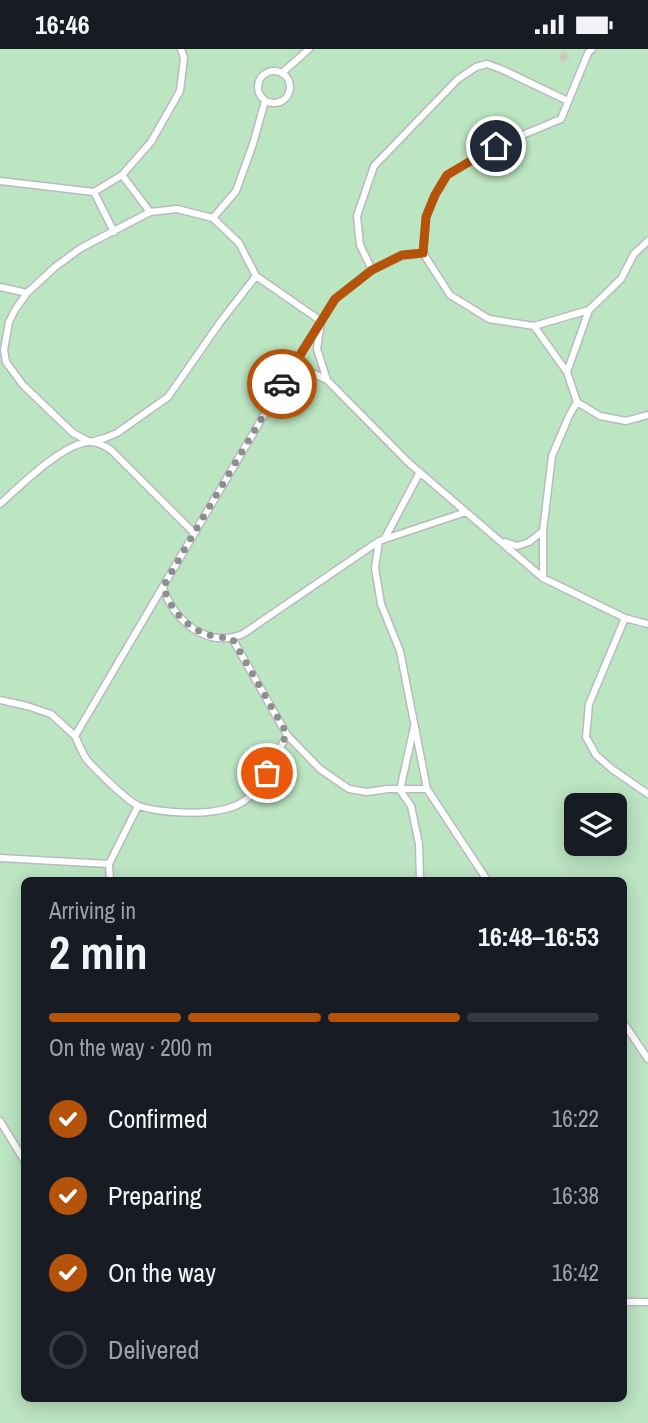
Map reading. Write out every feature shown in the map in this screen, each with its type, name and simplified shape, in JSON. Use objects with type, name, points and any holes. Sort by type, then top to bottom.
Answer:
[{"type":"lane","points":[[0,181],[94,192],[122,175],[151,142],[180,90],[184,58],[181,49]]},
{"type":"lane","points":[[282,73],[309,49]]},
{"type":"lane","points":[[589,310],[534,326],[489,319],[450,295],[423,253],[426,217],[447,175],[496,146],[561,119],[592,49]]},
{"type":"lane","points":[[372,270],[360,245],[357,216],[374,166],[458,79],[476,67],[487,64],[568,101]]},
{"type":"lane","points":[[272,71],[282,73],[290,87],[287,97],[278,103],[265,101],[257,90],[259,80],[272,71]]},
{"type":"lane","points":[[213,218],[236,191],[265,101]]},
{"type":"lane","points":[[122,175],[150,212]]},
{"type":"lane","points":[[94,192],[114,232]]},
{"type":"lane","points":[[194,533],[111,450],[73,433],[3,364],[9,323],[15,310],[27,293],[81,248],[150,212],[177,209],[213,218],[239,243],[256,276],[321,321]]},
{"type":"lane","points":[[567,372],[589,310],[621,279],[634,254],[648,241]]},
{"type":"lane","points":[[75,736],[335,299],[372,270],[402,255],[423,253]]},
{"type":"lane","points":[[0,503],[72,446],[117,433],[168,397],[256,276]]},
{"type":"lane","points":[[0,287],[27,293]]},
{"type":"lane","points":[[321,321],[317,349],[327,380]]},
{"type":"lane","points":[[534,326],[567,372],[578,402],[600,416],[626,421],[648,415]]},
{"type":"lane","points":[[294,364],[327,380],[420,472],[543,578],[625,618],[648,624]]},
{"type":"lane","points":[[543,578],[543,531],[552,456],[578,402]]},
{"type":"lane","points":[[420,472],[382,540],[375,568],[381,604],[400,652],[427,789],[485,877]]},
{"type":"lane","points":[[163,587],[168,600],[190,628],[202,634],[232,638],[243,634],[382,540],[466,512]]},
{"type":"lane","points":[[500,541],[517,546],[529,542],[543,531]]},
{"type":"lane","points":[[625,618],[589,704],[586,737],[596,755],[648,794]]},
{"type":"lane","points":[[232,638],[287,734],[320,769],[349,789],[367,792],[427,789]]},
{"type":"lane","points":[[0,700],[51,714],[75,736],[86,758],[110,784],[138,806],[164,811],[196,813],[229,809],[241,804],[267,773],[287,734]]},
{"type":"lane","points":[[415,725],[400,790],[411,806],[419,844],[421,877]]},
{"type":"lane","points":[[110,877],[109,864],[138,806]]},
{"type":"lane","points":[[0,858],[109,864]]},
{"type":"lane","points":[[627,1028],[648,1059]]},
{"type":"lane","points":[[0,1121],[21,1155]]},
{"type":"lane","points":[[627,1301],[648,1302]]},
{"type":"green space","points":[[0,49],[648,49],[648,1423],[0,1423]]},
{"type":"building","points":[[565,52],[569,58],[562,62],[559,55]]},
{"type":"way so far","points":[[267,773],[287,734],[232,638],[202,634],[190,628],[168,600],[163,587],[282,384]]},
{"type":"route","points":[[282,384],[335,299],[372,270],[402,255],[423,253],[426,217],[447,175],[496,146]]}]
